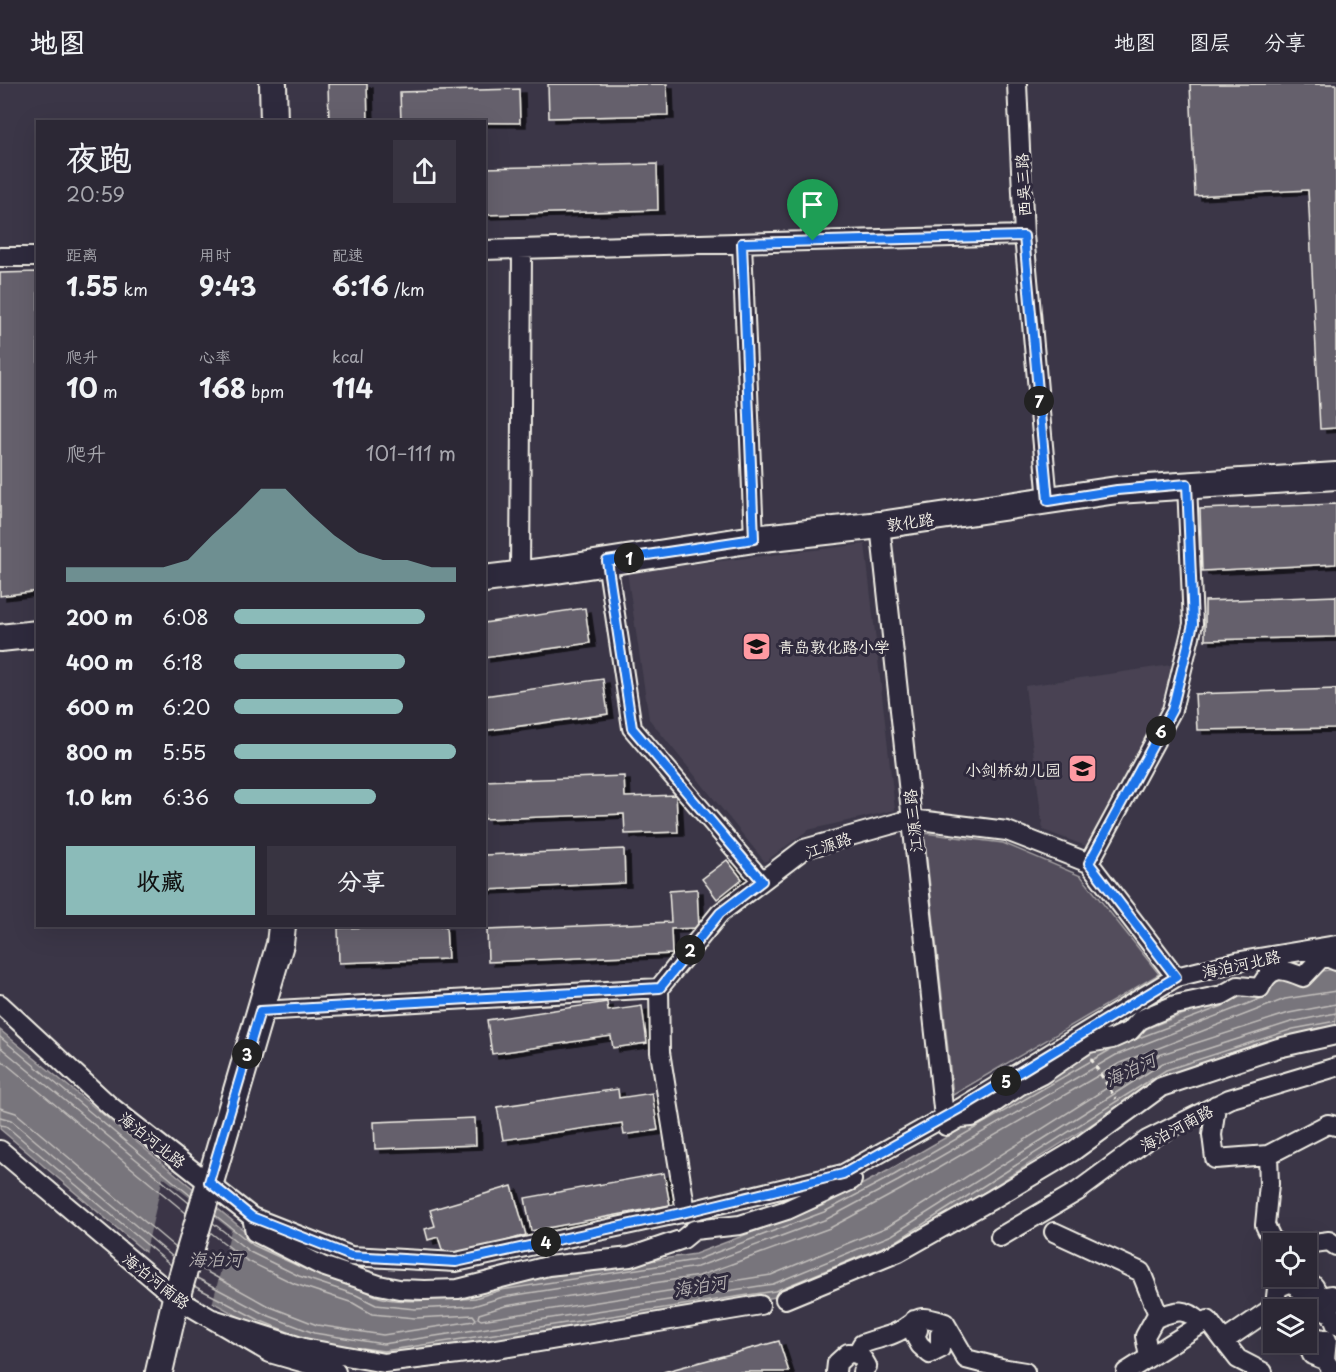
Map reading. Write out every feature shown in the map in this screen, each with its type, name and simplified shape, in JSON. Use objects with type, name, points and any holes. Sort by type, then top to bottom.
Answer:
[{"type":"street","points":[[273,84],[274,120]]},
{"type":"street","name":"西吴三路","points":[[1017,84],[1024,236],[1048,501]]},
{"type":"street","points":[[486,250],[1024,236]]},
{"type":"street","points":[[742,243],[754,539]]},
{"type":"street","points":[[520,574],[522,249]]},
{"type":"street","points":[[0,257],[36,257]]},
{"type":"street","name":"敦化路","points":[[486,579],[754,539],[880,525],[1117,490],[1336,476]]},
{"type":"street","points":[[1176,977],[1089,863],[1172,710],[1193,624],[1187,484]]},
{"type":"street","name":"江源三路","points":[[880,525],[944,1117]]},
{"type":"street","points":[[607,561],[632,728],[762,881]]},
{"type":"street","points":[[0,638],[36,634]]},
{"type":"street","name":"江源路","points":[[660,988],[720,913],[804,849],[911,819],[1007,831],[1089,863]]},
{"type":"street","points":[[159,1372],[176,1298],[280,944],[282,927]]},
{"type":"street","name":"海泊河北路","points":[[0,1004],[109,1105],[252,1217],[351,1256],[456,1262],[686,1212],[843,1174],[1078,1038],[1176,977],[1241,961],[1336,945]]},
{"type":"street","points":[[252,1217],[255,1232],[322,1266],[379,1285],[399,1289],[458,1289],[548,1266],[630,1257],[683,1239],[694,1230],[740,1225],[787,1210],[820,1196],[862,1176],[960,1118],[972,1117],[981,1112],[1088,1043],[1113,1039],[1130,1031],[1140,1020],[1175,1005],[1222,995],[1238,986],[1260,988],[1265,977],[1283,969],[1303,976],[1321,958],[1336,961]]},
{"type":"street","points":[[260,1011],[660,988],[660,1052],[686,1212]]},
{"type":"street","points":[[785,1299],[898,1252],[1072,1152],[1161,1087],[1278,1048],[1336,1035]]},
{"type":"street","name":"海泊河南路","points":[[1000,1237],[1078,1191],[1147,1140],[1216,1105],[1336,1067]]},
{"type":"street","points":[[1216,1105],[1212,1135],[1215,1159],[1268,1155],[1328,1124],[1336,1126]]},
{"type":"street","name":"海泊河南路","points":[[0,1150],[176,1298],[270,1353],[336,1372]]},
{"type":"street","points":[[1268,1155],[1269,1184],[1265,1225],[1269,1233]]},
{"type":"street","points":[[1054,1232],[1141,1272],[1159,1317]]},
{"type":"street","points":[[1317,1243],[1329,1242],[1336,1246]]},
{"type":"street","points":[[1301,1299],[1314,1286],[1333,1312],[1308,1345],[1312,1355],[1329,1366]]},
{"type":"street","points":[[213,1319],[304,1348],[384,1364],[491,1350],[760,1305]]},
{"type":"street","points":[[1149,1357],[1145,1336],[1155,1318],[1178,1310],[1193,1314],[1202,1323]]},
{"type":"street","points":[[857,1353],[862,1344],[895,1333],[925,1316],[945,1323],[966,1359],[1000,1370],[1025,1372]]},
{"type":"street","points":[[1224,1341],[1263,1318]]},
{"type":"street","points":[[915,1320],[918,1330],[915,1336],[920,1345],[930,1354],[940,1349],[940,1334],[945,1323]]},
{"type":"street","points":[[1126,1372],[1208,1320],[1238,1359],[1263,1372]]},
{"type":"street","points":[[836,1372],[837,1363],[848,1353],[857,1353],[862,1357],[867,1366],[862,1372]]},
{"type":"path","points":[[1083,1047],[1124,1113]]},
{"type":"shaded area","name":"青岛敦化路小学","points":[[865,544],[895,810],[808,830],[765,862],[649,719],[627,572]]},
{"type":"shaded area","name":"小剑桥幼儿园","points":[[1171,665],[1162,708],[1086,846],[1043,830],[1025,686]]},
{"type":"shaded area","points":[[924,833],[1003,843],[1081,876],[1159,974],[953,1095]]},
{"type":"water","name":"海泊河","points":[[1336,969],[1336,1026],[1295,1035],[1169,1075],[898,1247],[776,1297],[383,1357],[311,1346],[258,1327],[190,1290],[0,1129],[0,1030],[256,1240],[362,1282],[499,1284],[695,1254],[822,1206],[1110,1043],[1279,977]]},
{"type":"pier","points":[[163,1177],[231,1230],[212,1305],[189,1293],[145,1255]]},
{"type":"building","points":[[328,84],[367,84],[368,120],[329,120]]},
{"type":"building","points":[[548,84],[667,84],[668,115],[549,118]]},
{"type":"building","points":[[1190,84],[1336,84],[1336,428],[1320,429],[1308,190],[1195,196]]},
{"type":"building","points":[[519,89],[520,123],[486,123],[486,120],[401,120],[400,92]]},
{"type":"building","points":[[657,164],[658,210],[486,215],[486,168]]},
{"type":"building","points":[[36,272],[36,591],[0,596],[0,273]]},
{"type":"building","points":[[1336,504],[1336,564],[1202,571],[1200,509]]},
{"type":"building","points":[[1336,596],[1336,637],[1205,640],[1205,601]]},
{"type":"building","points":[[585,608],[590,643],[486,658],[486,623]]},
{"type":"building","points":[[603,679],[608,714],[486,731],[486,696]]},
{"type":"building","points":[[1336,689],[1336,728],[1197,730],[1195,694]]},
{"type":"building","points":[[624,776],[625,797],[676,795],[678,832],[625,834],[624,814],[486,819],[486,781]]},
{"type":"building","points":[[624,849],[625,883],[486,890],[486,855]]},
{"type":"building","points":[[727,860],[742,879],[717,899],[702,879]]},
{"type":"building","points":[[697,889],[699,928],[671,929],[672,954],[488,962],[487,930],[671,922],[669,891]]},
{"type":"building","points":[[446,927],[448,959],[339,963],[338,928]]},
{"type":"building","points":[[607,1002],[608,1011],[642,1006],[647,1043],[613,1048],[611,1036],[492,1054],[487,1020]]},
{"type":"building","points":[[618,1089],[619,1098],[652,1093],[658,1130],[624,1135],[622,1123],[503,1140],[497,1107]]},
{"type":"building","points":[[475,1118],[476,1145],[375,1149],[374,1122]]},
{"type":"building","points":[[664,1173],[670,1205],[531,1231],[525,1198]]},
{"type":"building","points":[[512,1186],[526,1235],[445,1259],[438,1237],[428,1240],[425,1229],[435,1226],[430,1210]]},
{"type":"building","points":[[779,1341],[789,1372],[663,1372]]},
{"type":"place","name":"青岛敦化路小学","points":[[757,646]]},
{"type":"place","name":"小剑桥幼儿园","points":[[1082,769]]},
{"type":"route","points":[[1024,236],[1048,501],[1117,490],[1187,484],[1193,624],[1172,710],[1089,863],[1176,977],[964,1106],[843,1174],[686,1212],[456,1262],[351,1256],[252,1217],[209,1182],[260,1011],[660,988],[720,913],[762,881],[632,728],[610,595],[607,561],[754,539],[742,243],[813,241],[1024,236]]}]
